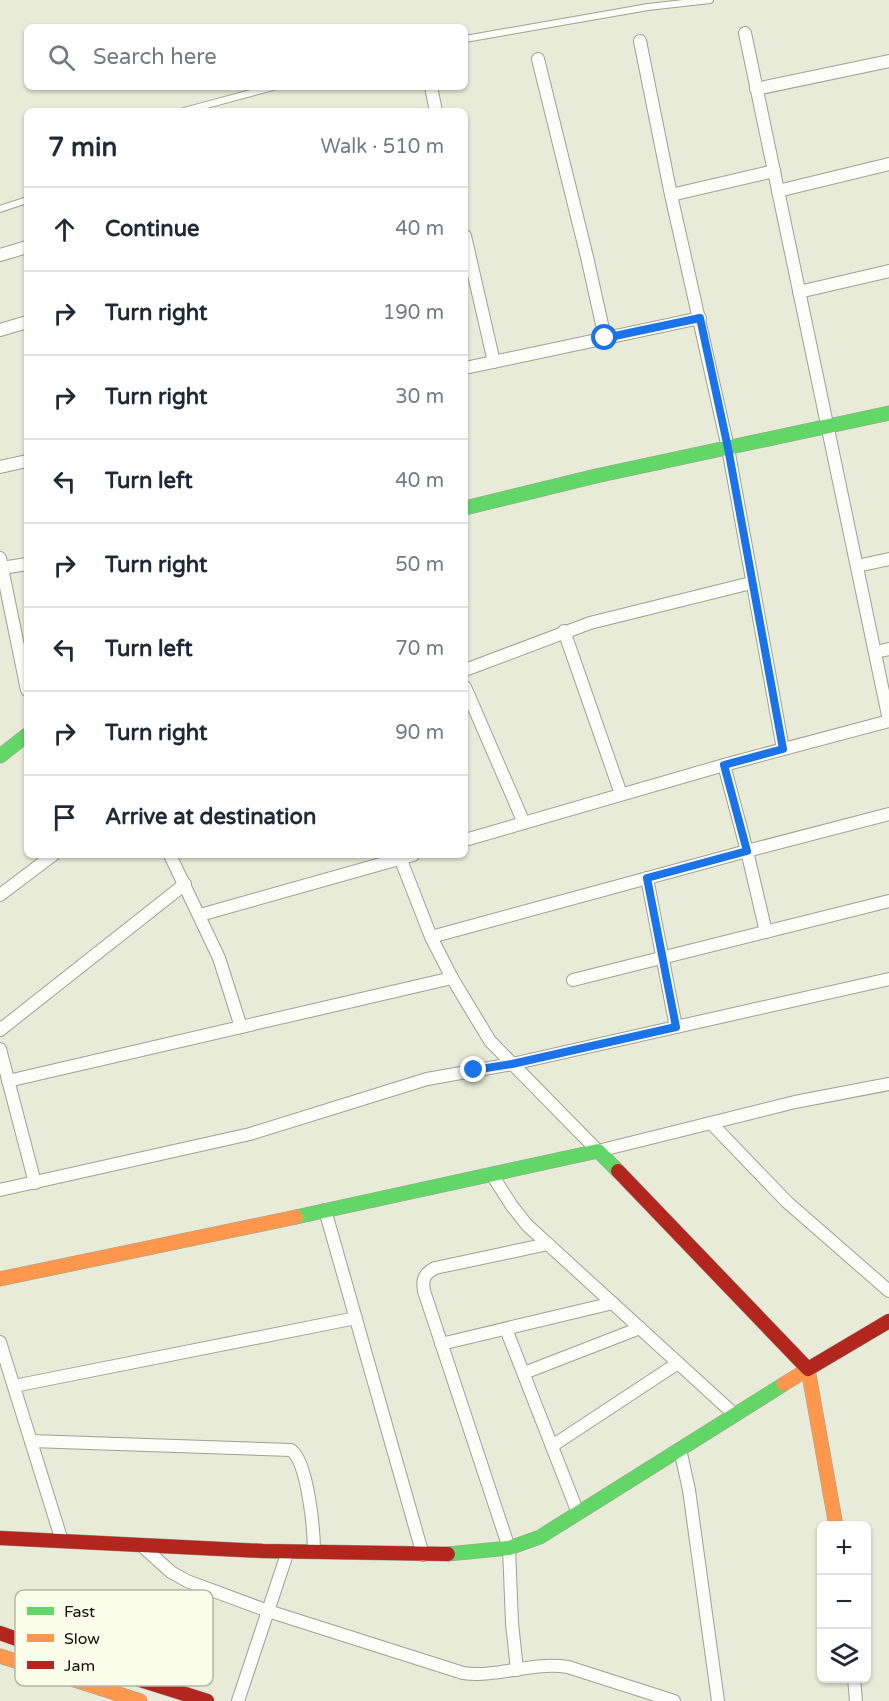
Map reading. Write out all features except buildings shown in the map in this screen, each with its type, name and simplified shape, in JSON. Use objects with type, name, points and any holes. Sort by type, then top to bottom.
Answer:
[{"type":"street","points":[[468,839],[724,765],[889,721],[745,33]]},
{"type":"street","points":[[640,41],[671,195],[728,448],[783,749]]},
{"type":"street","points":[[538,59],[605,338]]},
{"type":"street","points":[[756,89],[889,62]]},
{"type":"street","points":[[432,90],[435,108]]},
{"type":"street","points":[[778,191],[889,164]]},
{"type":"street","points":[[671,195],[774,171]]},
{"type":"street","points":[[0,255],[24,248]]},
{"type":"street","points":[[468,249],[494,362]]},
{"type":"street","points":[[799,292],[889,271]]},
{"type":"street","points":[[468,367],[700,318]]},
{"type":"street","points":[[0,330],[24,323]]},
{"type":"street","points":[[468,507],[596,476],[889,413]]},
{"type":"street","points":[[0,467],[24,462]]},
{"type":"street","points":[[857,566],[889,559]]},
{"type":"street","points":[[24,564],[1,563],[24,675]]},
{"type":"street","points":[[468,669],[590,623],[751,583]]},
{"type":"street","points":[[564,631],[621,794]]},
{"type":"street","points":[[875,652],[889,649]]},
{"type":"street","points":[[468,694],[524,823]]},
{"type":"street","points":[[0,756],[24,737]]},
{"type":"street","points":[[724,765],[766,932]]},
{"type":"street","points":[[431,937],[889,814]]},
{"type":"street","points":[[0,895],[48,858]]},
{"type":"street","points":[[172,858],[219,958],[241,1027]]},
{"type":"street","points":[[200,915],[397,858]]},
{"type":"street","points":[[405,858],[431,937],[452,978],[490,1041],[808,1369],[835,1521]]},
{"type":"street","points":[[647,878],[676,1027]]},
{"type":"street","points":[[0,1030],[185,884]]},
{"type":"street","points":[[573,980],[889,901]]},
{"type":"street","points":[[8,1081],[452,978]]},
{"type":"street","points":[[0,1190],[250,1134],[385,1090],[427,1079],[512,1064],[889,979]]},
{"type":"street","points":[[0,1050],[35,1183]]},
{"type":"street","points":[[0,1279],[492,1175],[795,1102],[889,1084]]},
{"type":"street","points":[[711,1123],[787,1202],[889,1292]]},
{"type":"street","points":[[492,1175],[527,1225],[735,1415]]},
{"type":"street","points":[[325,1210],[423,1555]]},
{"type":"street","points":[[517,1670],[508,1548],[423,1282],[426,1273],[435,1268],[548,1244]]},
{"type":"street","points":[[441,1344],[613,1303]]},
{"type":"street","points":[[14,1386],[356,1318]]},
{"type":"street","points":[[0,1538],[423,1555],[475,1553],[508,1548],[540,1537],[808,1369],[889,1321]]},
{"type":"street","points":[[524,1373],[639,1328]]},
{"type":"street","points":[[506,1329],[578,1513]]},
{"type":"street","points":[[0,1342],[62,1541]]},
{"type":"street","points":[[552,1446],[678,1363]]},
{"type":"street","points":[[31,1441],[291,1450],[300,1461],[311,1509],[314,1552]]},
{"type":"street","points":[[680,1449],[689,1490],[718,1701]]},
{"type":"street","points":[[140,1545],[171,1572],[211,1590]]},
{"type":"street","points":[[238,1701],[288,1551]]},
{"type":"street","points":[[213,1591],[268,1611],[463,1672],[494,1674],[552,1664],[568,1666],[674,1701]]},
{"type":"street","points":[[0,1633],[15,1638]]},
{"type":"street","points":[[0,1656],[15,1661]]},
{"type":"street","points":[[854,1683],[856,1701]]},
{"type":"street","points":[[93,1686],[140,1701]]},
{"type":"street","points":[[160,1686],[207,1701]]},
{"type":"lane","points":[[468,38],[648,8],[710,0]]},
{"type":"lane","points":[[195,108],[262,90]]},
{"type":"lane","points":[[0,209],[24,201]]},
{"type":"traffic: fast","points":[[468,507],[596,476],[889,413]]},
{"type":"traffic: fast","points":[[0,756],[24,737]]},
{"type":"traffic: fast","points":[[296,1217],[598,1151],[618,1171]]},
{"type":"traffic: fast","points":[[448,1554],[509,1548],[540,1537],[784,1384]]},
{"type":"traffic: slow","points":[[0,1279],[296,1217]]},
{"type":"traffic: slow","points":[[784,1384],[808,1369],[835,1521]]},
{"type":"traffic: slow","points":[[0,1656],[15,1661]]},
{"type":"traffic: slow","points":[[93,1686],[140,1701]]},
{"type":"traffic: jam","points":[[618,1171],[808,1369],[889,1321]]},
{"type":"traffic: jam","points":[[0,1538],[263,1551],[448,1554]]},
{"type":"traffic: jam","points":[[0,1633],[15,1638]]},
{"type":"traffic: jam","points":[[160,1686],[207,1701]]},
{"type":"route","points":[[474,1070],[512,1064],[676,1027],[647,878],[747,851],[724,765],[783,749],[728,448],[700,318],[605,338]]}]
